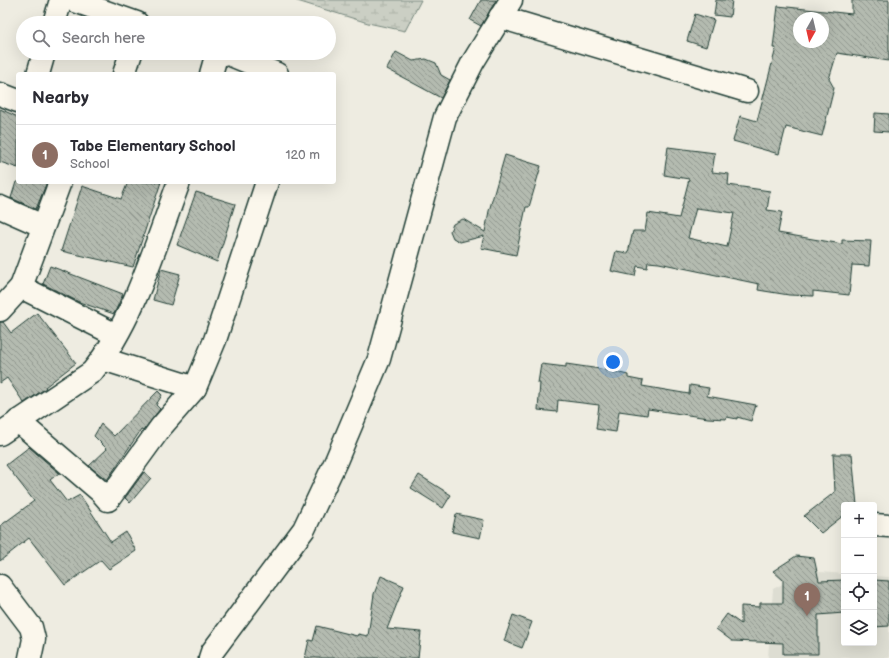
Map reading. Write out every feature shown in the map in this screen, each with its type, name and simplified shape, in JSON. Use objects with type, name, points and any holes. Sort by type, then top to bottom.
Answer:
[{"type":"street","points":[[56,16],[61,0]]},
{"type":"street","points":[[72,0],[117,16]]},
{"type":"street","points":[[210,658],[212,652],[304,529],[336,461],[379,359],[445,117],[473,62],[506,9],[747,92]]},
{"type":"street","points":[[39,72],[42,60]]},
{"type":"street","points":[[125,72],[129,60]]},
{"type":"street","points":[[212,72],[215,60]]},
{"type":"street","points":[[243,60],[272,72]]},
{"type":"street","points":[[0,94],[16,100]]},
{"type":"street","points":[[0,310],[21,287],[59,184]]},
{"type":"street","points":[[0,434],[92,372],[103,359],[132,306],[178,184]]},
{"type":"street","points":[[18,421],[101,492],[108,500],[161,427],[195,388],[215,340],[261,184]]},
{"type":"street","points":[[0,208],[43,226]]},
{"type":"street","points":[[21,287],[116,335]]},
{"type":"street","points":[[103,359],[195,388]]},
{"type":"street","points":[[877,525],[889,526]]},
{"type":"street","points":[[0,586],[31,627],[34,639],[30,658]]},
{"type":"shaded area","points":[[808,571],[841,574],[841,646],[877,646],[877,576],[889,577],[889,658],[768,658],[773,589]]},
{"type":"green space","points":[[294,0],[421,0],[405,31],[368,23]]},
{"type":"building","points":[[481,0],[496,0],[481,26],[470,20]]},
{"type":"building","points":[[716,0],[732,0],[730,17],[714,15]]},
{"type":"building","points":[[852,0],[889,0],[889,61],[837,53],[829,79],[834,88],[822,136],[786,127],[779,154],[733,141],[740,116],[757,121],[776,48],[773,48],[778,6],[852,14]]},
{"type":"building","points":[[695,14],[714,20],[706,47],[687,41]]},
{"type":"building","points":[[396,52],[413,61],[426,59],[436,63],[441,75],[450,80],[441,98],[387,69]]},
{"type":"building","points":[[0,109],[16,116],[16,167],[0,162]]},
{"type":"building","points":[[875,113],[889,114],[889,132],[874,131]]},
{"type":"building","points":[[668,147],[715,153],[712,172],[729,174],[728,185],[770,191],[767,210],[782,212],[778,233],[842,244],[842,240],[871,241],[869,266],[852,265],[849,295],[813,291],[813,296],[789,295],[758,290],[759,284],[659,263],[648,262],[647,268],[637,266],[635,276],[611,271],[616,251],[628,253],[633,231],[645,231],[648,213],[679,218],[689,179],[664,175]],"holes":[[[696,208],[734,213],[727,247],[688,238]]]},
{"type":"building","points":[[505,155],[541,166],[529,207],[526,207],[516,255],[481,248],[484,236],[460,242],[453,238],[450,231],[453,224],[463,219],[485,232],[489,211]]},
{"type":"building","points":[[16,182],[16,184],[46,184],[36,209],[11,198]]},
{"type":"building","points":[[127,184],[160,184],[133,267],[61,251],[82,186],[121,199]]},
{"type":"building","points":[[196,192],[235,204],[217,262],[177,245]]},
{"type":"building","points":[[50,266],[123,294],[114,314],[79,302],[43,284]]},
{"type":"building","points":[[161,269],[180,274],[171,305],[153,300]]},
{"type":"building","points":[[37,313],[76,363],[45,387],[46,388],[24,403],[7,378],[0,383],[0,322],[3,322],[11,333]]},
{"type":"building","points":[[541,364],[566,367],[566,364],[607,370],[628,375],[628,378],[643,381],[642,386],[689,394],[690,385],[709,388],[707,396],[756,405],[751,421],[737,417],[737,419],[727,417],[726,419],[708,418],[648,409],[647,415],[619,411],[616,432],[596,429],[599,405],[558,400],[557,412],[538,410],[540,383],[538,383]]},
{"type":"building","points":[[158,391],[162,395],[156,405],[160,409],[143,431],[141,430],[107,480],[89,466],[107,449],[94,436],[101,424],[114,436]]},
{"type":"building","points":[[29,447],[59,473],[50,480],[67,502],[80,495],[111,542],[126,532],[136,551],[109,569],[101,560],[65,585],[29,538],[0,561],[0,526],[34,501],[6,465]]},
{"type":"building","points":[[833,454],[852,454],[857,502],[841,502],[841,517],[821,533],[804,516],[835,492]]},
{"type":"building","points":[[144,472],[151,478],[130,503],[125,498]]},
{"type":"building","points":[[419,475],[451,495],[443,508],[411,488]]},
{"type":"building","points":[[456,514],[484,520],[480,538],[452,532]]},
{"type":"building","points":[[796,556],[814,558],[819,581],[841,580],[841,613],[818,615],[818,654],[783,654],[783,643],[732,641],[716,629],[727,614],[741,624],[741,606],[760,607],[760,603],[783,603],[783,580],[773,571]]},
{"type":"building","points":[[381,576],[404,586],[387,629],[421,632],[418,658],[305,658],[309,640],[313,641],[317,626],[357,636],[358,634],[368,636],[374,594]]},
{"type":"building","points":[[877,580],[889,581],[889,626],[877,627]]},
{"type":"building","points":[[513,615],[532,622],[522,648],[504,641]]},
{"type":"place","name":"Tabe Elementary School","points":[[807,616]]}]
